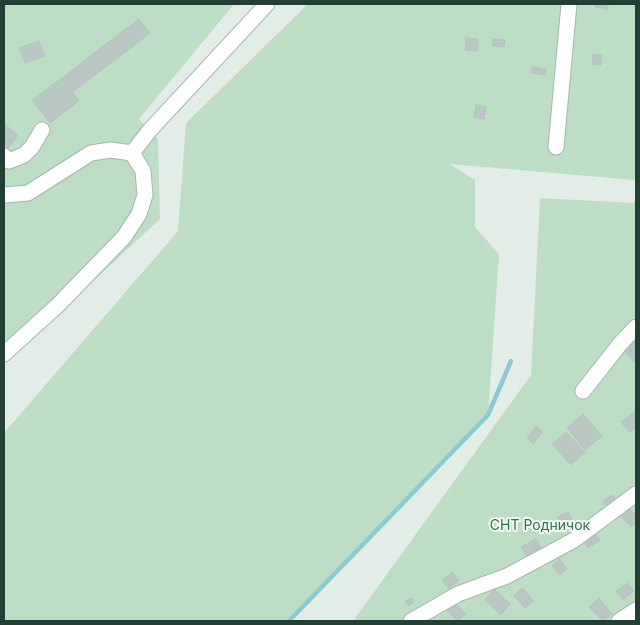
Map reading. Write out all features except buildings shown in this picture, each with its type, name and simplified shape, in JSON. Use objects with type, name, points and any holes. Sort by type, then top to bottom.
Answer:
[{"type":"street","points":[[132,154],[150,130],[267,4]]},
{"type":"street","points":[[556,147],[569,4]]},
{"type":"street","points":[[4,156],[9,161],[24,155],[32,147],[42,130]]},
{"type":"street","points":[[4,194],[28,193],[91,153],[111,150],[132,154],[143,172],[145,195],[139,214],[124,237],[58,305],[4,354]]},
{"type":"street","points":[[583,391],[636,327]]},
{"type":"street","points":[[411,621],[458,594],[507,576],[574,540],[636,494]]},
{"type":"street","points":[[619,621],[636,610]]},
{"type":"green space","points":[[4,4],[234,4],[139,119],[158,139],[160,219],[4,364]]},
{"type":"green space","points":[[308,4],[636,4],[636,177],[634,180],[450,164],[475,180],[475,227],[499,254],[488,415],[289,621],[4,621],[4,433],[178,231],[186,123]]},
{"type":"green space","name":"СНТ Родничок","points":[[540,198],[633,203],[636,201],[636,621],[353,621],[531,375]]},
{"type":"waterway","points":[[289,621],[488,415],[511,361]]}]
